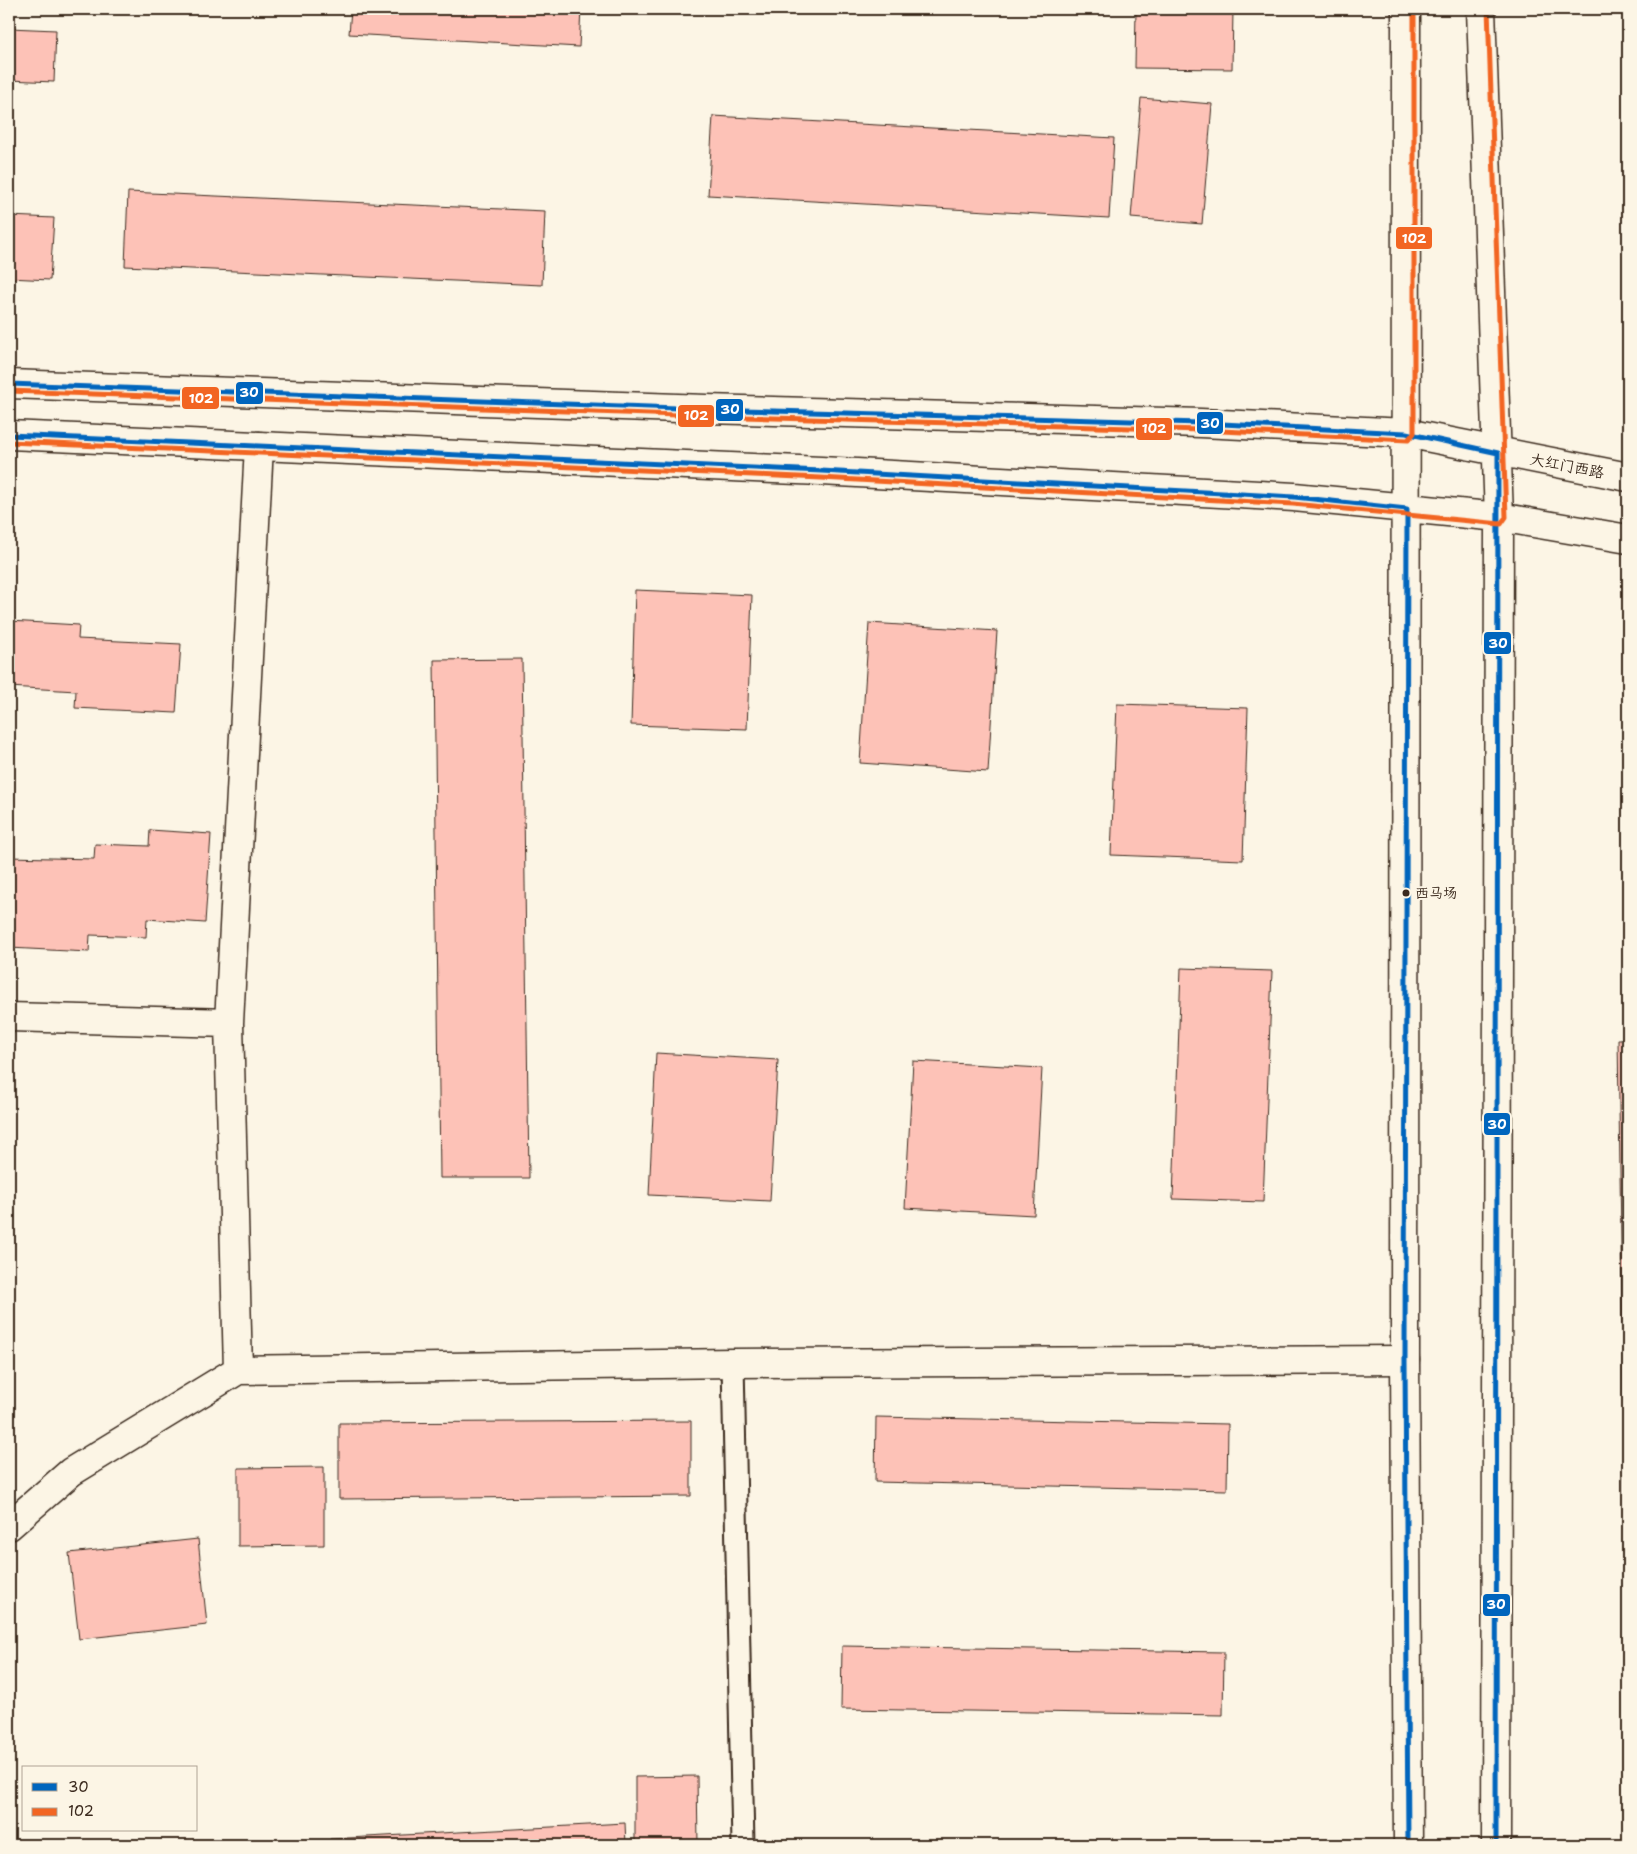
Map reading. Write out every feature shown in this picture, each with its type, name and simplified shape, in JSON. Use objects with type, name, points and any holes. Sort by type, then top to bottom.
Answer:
[{"type":"street","points":[[1406,9],[1405,1360],[1408,1845]]},
{"type":"street","points":[[1482,9],[1499,516],[1496,1845]]},
{"type":"street","name":"大红门西路","points":[[9,384],[706,409],[1191,423],[1406,433],[1498,453],[1628,477]]},
{"type":"street","points":[[9,435],[841,472],[1294,497],[1407,509],[1499,516],[1628,540]]},
{"type":"street","points":[[238,1370],[229,1023],[259,446]]},
{"type":"street","points":[[9,1017],[229,1023]]},
{"type":"street","points":[[9,1526],[70,1472],[238,1370],[733,1363],[1405,1360]]},
{"type":"lane","points":[[733,1363],[743,1845]]},
{"type":"building","points":[[351,9],[581,9],[579,47],[349,34]]},
{"type":"building","points":[[1136,9],[1233,9],[1232,69],[1135,68]]},
{"type":"building","points":[[9,28],[56,30],[54,82],[9,80]]},
{"type":"building","points":[[1141,98],[1212,104],[1202,224],[1131,218]]},
{"type":"building","points":[[713,116],[1114,138],[1109,218],[708,195]]},
{"type":"building","points":[[128,192],[545,211],[542,285],[125,266]]},
{"type":"building","points":[[9,216],[54,218],[50,280],[9,278]]},
{"type":"building","points":[[635,590],[752,595],[747,729],[631,725]]},
{"type":"building","points":[[9,621],[79,625],[78,639],[181,644],[176,713],[75,708],[76,691],[9,687]]},
{"type":"building","points":[[869,623],[997,631],[988,772],[860,763]]},
{"type":"building","points":[[522,659],[529,1178],[440,1178],[434,660]]},
{"type":"building","points":[[1117,704],[1248,708],[1243,860],[1111,855]]},
{"type":"building","points":[[150,830],[211,834],[205,923],[147,919],[146,937],[90,935],[89,952],[9,948],[9,857],[94,859],[95,844],[149,846]]},
{"type":"building","points":[[1181,968],[1272,971],[1263,1202],[1173,1199]]},
{"type":"building","points":[[1618,1039],[1628,1039],[1628,1501],[1625,1501]]},
{"type":"building","points":[[656,1053],[778,1060],[770,1201],[649,1195]]},
{"type":"building","points":[[913,1061],[1042,1068],[1034,1215],[905,1208]]},
{"type":"building","points":[[876,1417],[1228,1424],[1227,1490],[875,1482]]},
{"type":"building","points":[[691,1421],[691,1496],[339,1499],[339,1423]]},
{"type":"building","points":[[324,1467],[324,1545],[238,1546],[238,1468]]},
{"type":"building","points":[[198,1539],[207,1625],[79,1639],[69,1553]]},
{"type":"building","points":[[842,1646],[1224,1652],[1223,1715],[841,1709]]},
{"type":"building","points":[[697,1776],[698,1845],[635,1845],[635,1777]]},
{"type":"building","points":[[625,1823],[626,1845],[331,1845],[330,1839]]},
{"type":"transit line","name":"102","points":[[9,391],[706,416],[1201,430],[1408,440],[1414,433],[1414,9]]},
{"type":"transit line","name":"102","points":[[9,442],[821,478],[1293,504],[1501,524],[1506,517],[1488,9]]},
{"type":"transit line","name":"30","points":[[9,384],[706,409],[1201,423],[1406,433],[1498,453],[1496,1845]]},
{"type":"transit line","name":"30","points":[[9,435],[821,471],[1294,497],[1407,509],[1405,1360],[1408,1845]]},
{"type":"place","name":"西马场","points":[[1406,893]]}]
